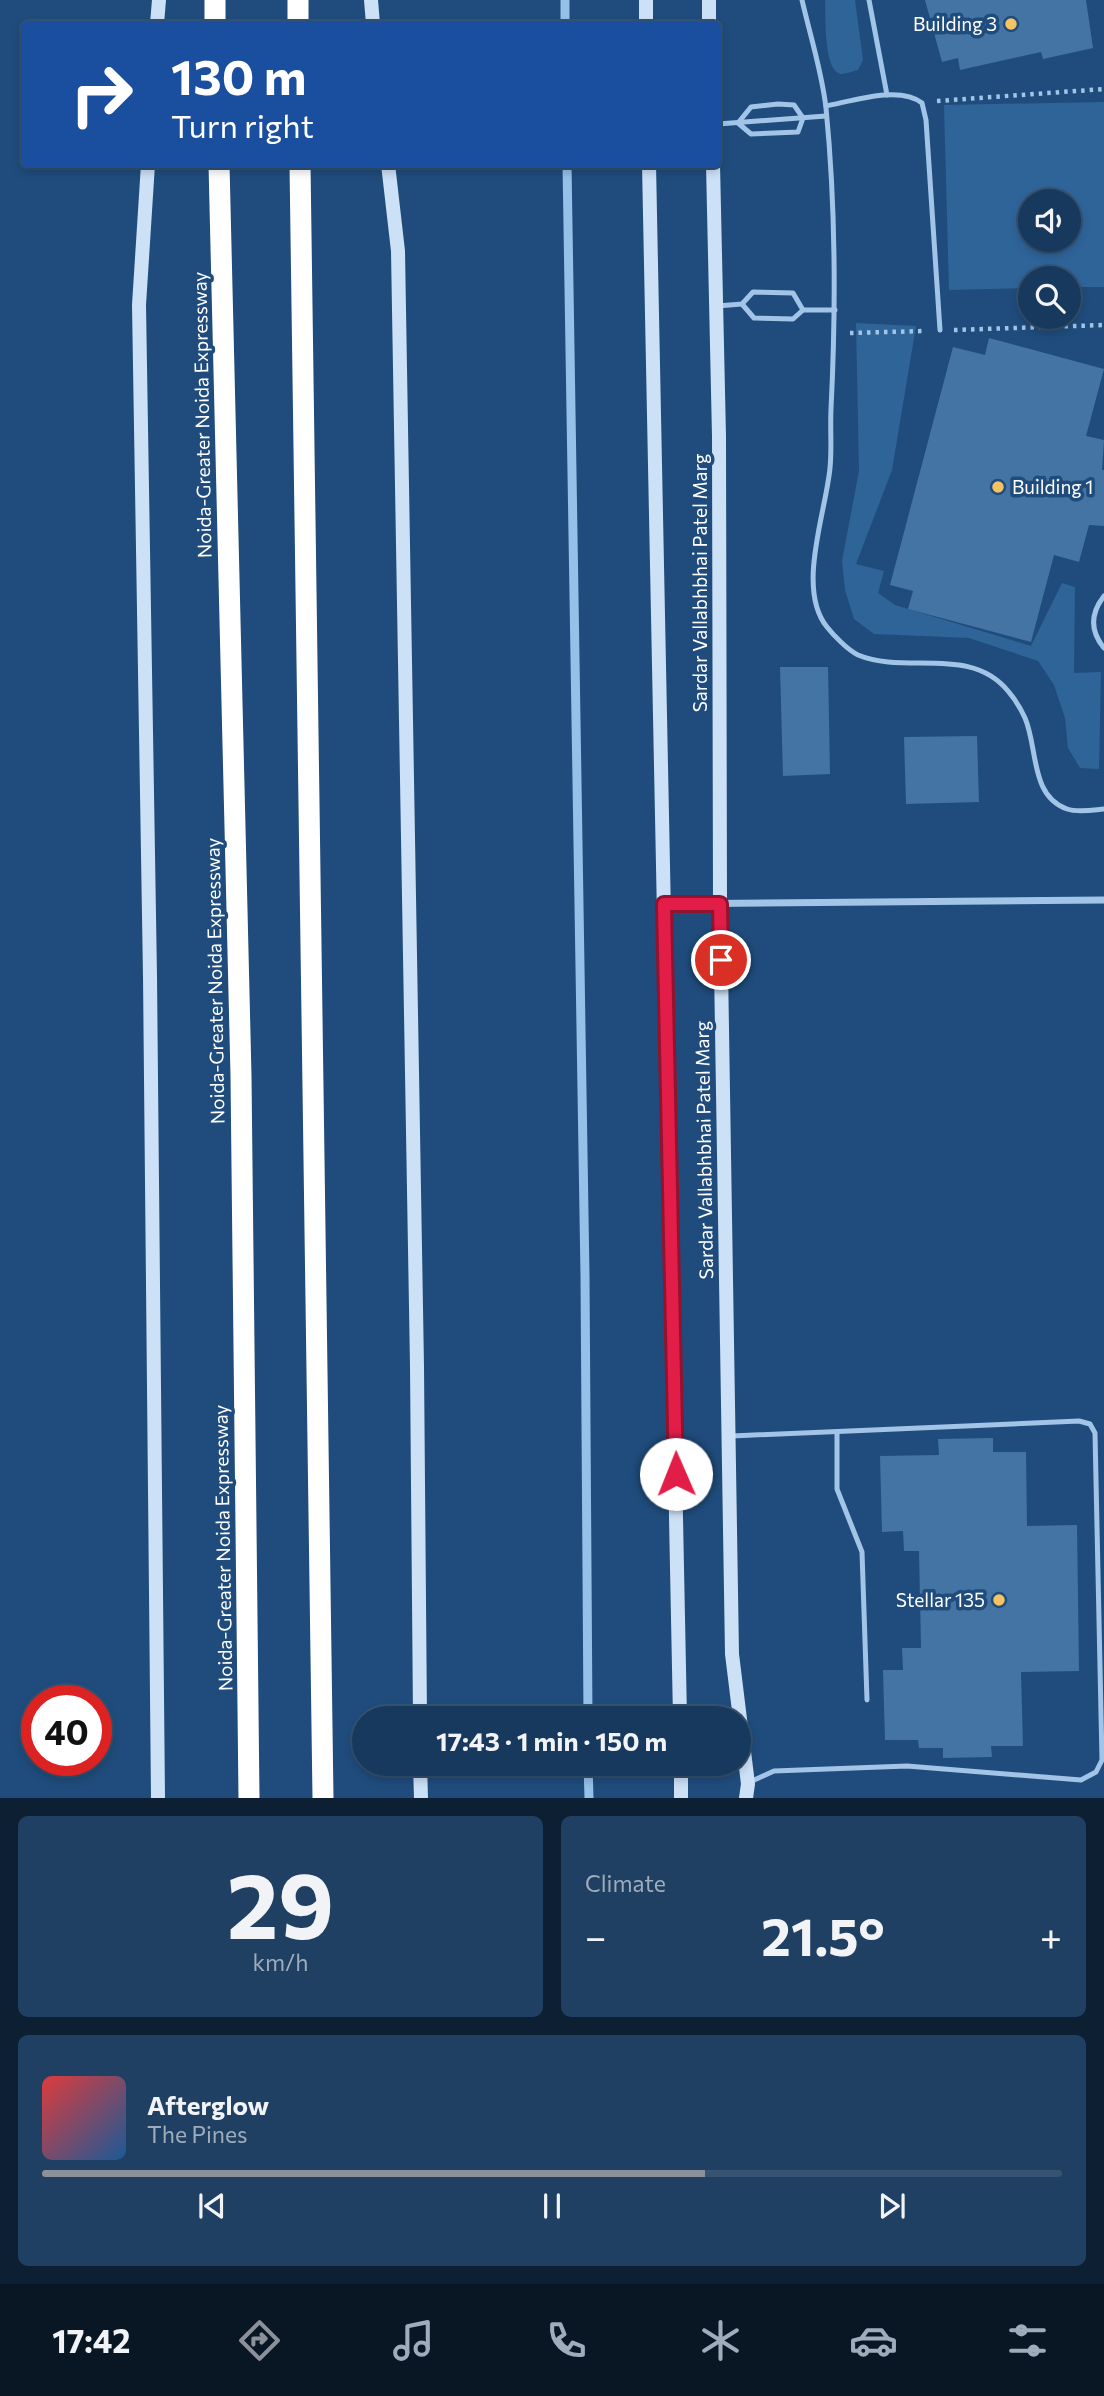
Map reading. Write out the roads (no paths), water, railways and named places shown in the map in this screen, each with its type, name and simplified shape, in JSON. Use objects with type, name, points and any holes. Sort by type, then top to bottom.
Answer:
[{"type":"highway","points":[[215,0],[215,21]]},
{"type":"highway","points":[[298,0],[298,21]]},
{"type":"highway","name":"Noida-Greater Noida Expressway","points":[[219,168],[241,1062],[248,1797]]},
{"type":"highway","points":[[300,168],[323,1797]]},
{"type":"street","points":[[157,21],[159,0]]},
{"type":"street","points":[[370,0],[373,21]]},
{"type":"street","points":[[646,0],[646,21]]},
{"type":"street","points":[[709,0],[709,21]]},
{"type":"street","points":[[148,168],[139,305],[158,1797]]},
{"type":"street","points":[[388,168],[398,265],[417,1338],[420,1706]]},
{"type":"street","name":"Sardar Vallabhbhai Patel Marg","points":[[649,168],[680,1706]]},
{"type":"street","name":"Sardar Vallabhbhai Patel Marg","points":[[713,168],[719,436],[720,904],[732,1654],[747,1791]]},
{"type":"street","points":[[664,904],[1104,900]]},
{"type":"street","points":[[420,1776],[421,1797]]},
{"type":"street","points":[[681,1776],[681,1797]]},
{"type":"lane","points":[[802,0],[825,106],[832,176],[835,333],[830,467],[817,533],[813,593],[816,607],[826,626],[855,654],[873,660],[958,665],[978,669],[992,676],[1008,690],[1025,717],[1044,791],[1055,803],[1070,810],[1104,810]]},
{"type":"lane","points":[[869,0],[887,95]]},
{"type":"lane","points":[[825,106],[887,95],[909,95],[922,103],[926,120],[940,330]]},
{"type":"lane","points":[[738,123],[751,107],[778,104],[794,104],[803,118]]},
{"type":"lane","points":[[721,124],[826,116]]},
{"type":"lane","points":[[738,123],[751,134],[779,134],[798,132],[803,118]]},
{"type":"lane","points":[[716,306],[742,304],[753,292],[776,291],[793,293],[803,310]]},
{"type":"lane","points":[[742,304],[754,318],[793,319],[803,310],[835,310]]},
{"type":"lane","points":[[1104,596],[1096,608],[1093,622],[1095,636],[1104,648]]},
{"type":"lane","points":[[728,1436],[1079,1421],[1090,1424],[1095,1433],[1102,1760],[1096,1772],[1082,1780],[907,1766],[774,1771],[747,1791]]},
{"type":"lane","points":[[836,1432],[837,1489],[862,1552],[867,1700]]},
{"type":"waterway","points":[[565,0],[565,21]]},
{"type":"waterway","points":[[567,168],[585,1276],[588,1706]]},
{"type":"waterway","points":[[588,1776],[589,1798]]},
{"type":"place","name":"Building 3","points":[[1011,24]]},
{"type":"place","name":"Building 1","points":[[998,487]]},
{"type":"place","name":"Stellar 135","points":[[999,1600]]}]
